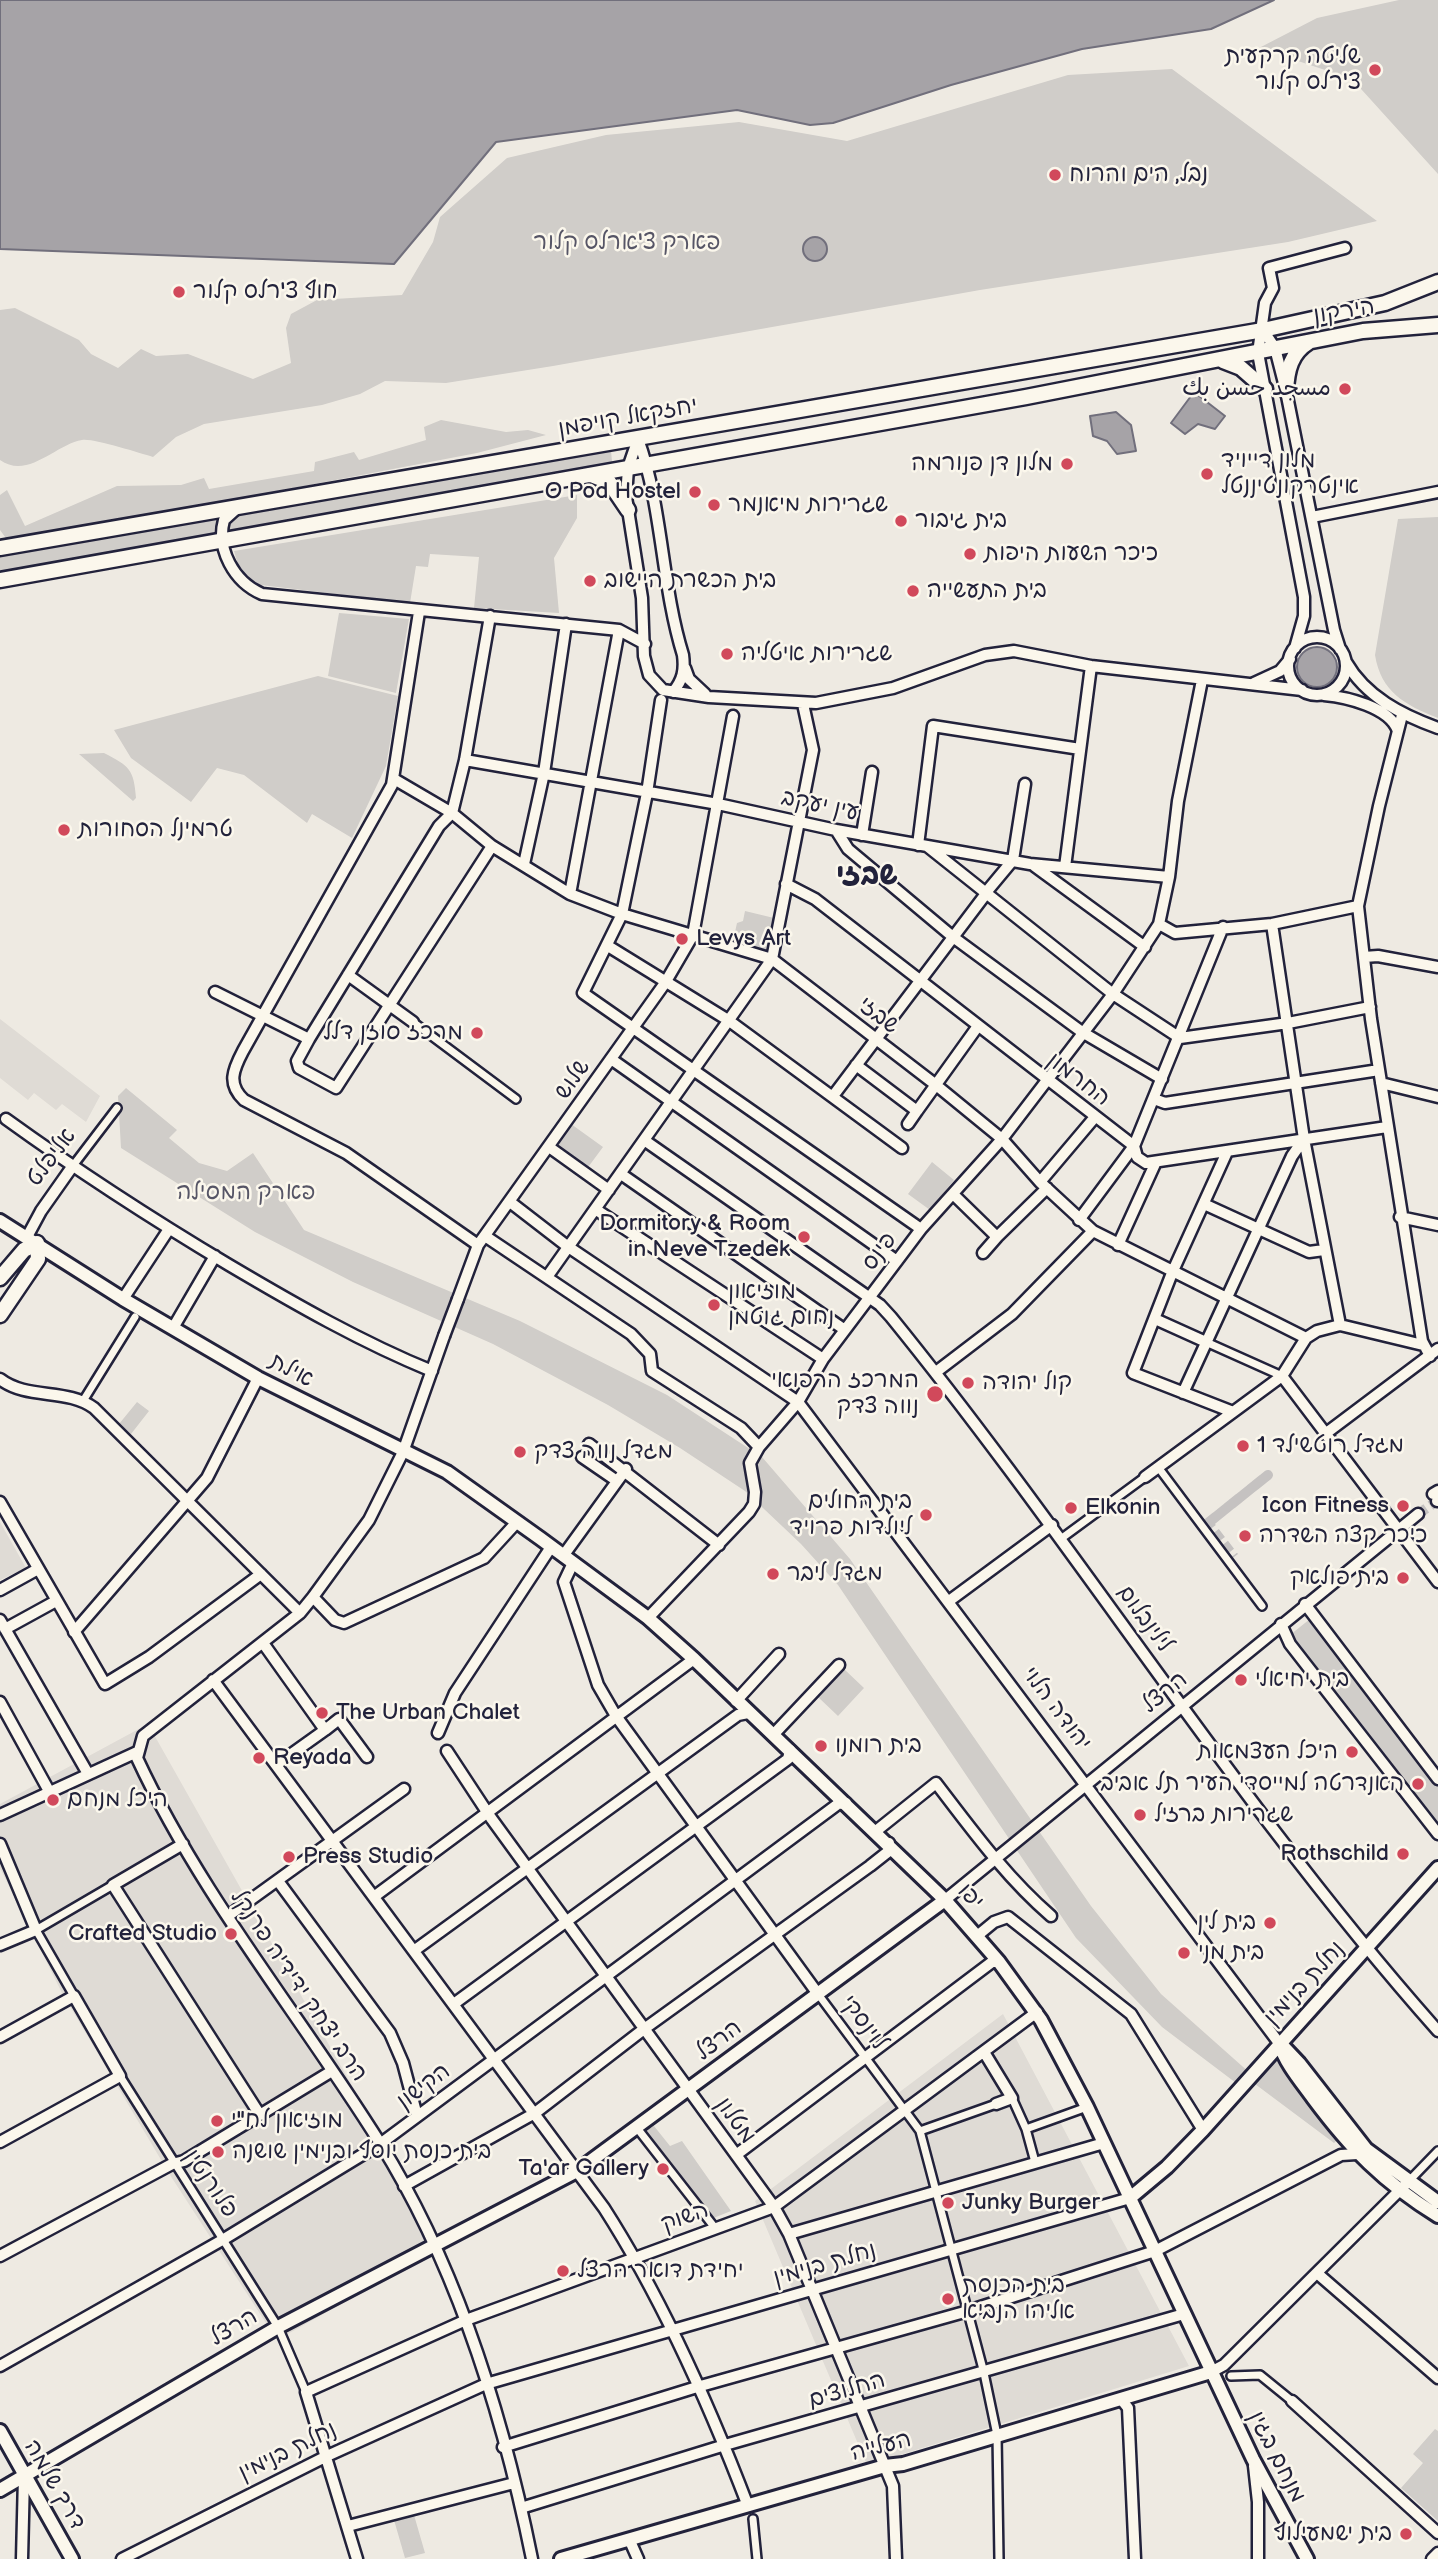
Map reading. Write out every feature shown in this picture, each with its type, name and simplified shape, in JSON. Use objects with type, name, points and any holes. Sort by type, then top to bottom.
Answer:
[{"type":"main road","name":"יחזקאל קויפמן","points":[[0,548],[1263,330],[1385,303],[1438,282]]},
{"type":"main road","name":"הירקון","points":[[1258,353],[1312,340],[1384,328],[1438,325]]},
{"type":"main road","points":[[1286,391],[1288,367],[1298,351],[1312,340]]},
{"type":"main road","points":[[0,580],[1258,353]]},
{"type":"main road","points":[[1222,361],[1241,368],[1265,389]]},
{"type":"main road","points":[[589,474],[609,482],[628,510]]},
{"type":"main road","name":"אליפלט","points":[[0,1278],[29,1243],[38,1259],[0,1315]]},
{"type":"street","points":[[1250,685],[1273,675],[1290,659],[1296,648],[1304,616],[1304,597],[1258,353],[1265,303],[1273,288],[1269,268],[1345,248]]},
{"type":"street","points":[[1263,330],[1275,348],[1286,391],[1340,649],[1360,682],[1402,715],[1438,728]]},
{"type":"street","points":[[638,439],[648,465],[664,574],[685,668],[695,687],[709,697]]},
{"type":"street","points":[[638,439],[628,468],[628,510],[642,598],[644,656],[654,684],[673,692],[803,704],[893,688],[985,655],[1029,652],[1091,666],[1302,690],[1362,703],[1392,721],[1398,731]]},
{"type":"street","points":[[1312,517],[1438,492]]},
{"type":"street","points":[[256,503],[226,516],[222,528],[222,542],[237,576],[250,589],[262,594],[419,612],[490,616],[619,630],[645,644]]},
{"type":"street","points":[[419,612],[394,779],[233,1069],[233,1086],[244,1100],[346,1153],[478,1245]]},
{"type":"street","points":[[490,616],[465,760],[452,813],[439,826],[348,975],[297,1061],[299,1068],[336,1088],[492,846]]},
{"type":"street","points":[[524,864],[544,773],[566,624]]},
{"type":"street","points":[[570,894],[619,630]]},
{"type":"street","points":[[1296,648],[1303,642],[1318,638],[1332,642],[1340,649]]},
{"type":"street","points":[[1290,659],[1290,674],[1302,690]]},
{"type":"street","points":[[1323,695],[1340,684],[1346,662]]},
{"type":"street","points":[[1065,867],[1091,666]]},
{"type":"street","points":[[673,692],[680,683],[685,668]]},
{"type":"street","name":"פינס","points":[[648,1618],[719,1545],[754,1504],[750,1463],[759,1447],[798,1402],[823,1359],[921,1229],[1002,1139],[1113,994],[1159,924],[1169,877],[1178,801],[1202,680]]},
{"type":"street","points":[[661,700],[647,793],[622,914],[583,993],[921,1229]]},
{"type":"street","points":[[547,1277],[772,959],[813,750],[803,704]]},
{"type":"street","points":[[1402,715],[1358,906],[1400,1217],[1423,1345]]},
{"type":"street","name":"שלוש","points":[[137,1752],[143,1736],[300,1613],[369,1520],[403,1452],[478,1245],[634,1028],[665,983],[692,935],[733,716]]},
{"type":"street","points":[[1080,749],[933,726],[923,845],[1113,994],[1180,1038],[1288,1023],[1370,1007]]},
{"type":"street","name":"עין יעקב","points":[[465,760],[718,804],[836,831],[1030,864],[1169,877]]},
{"type":"street","points":[[862,835],[872,772]]},
{"type":"street","name":"שבזי","points":[[394,779],[452,813],[492,846],[570,894],[622,914],[772,959],[1002,1139],[1043,1185],[1093,1231],[1306,1338]]},
{"type":"street","points":[[833,1096],[1013,860],[1026,784]]},
{"type":"street","points":[[836,831],[848,849],[953,937],[1082,1032],[1162,1079]]},
{"type":"street","points":[[1030,864],[1145,947]]},
{"type":"street","name":"החרמון","points":[[786,884],[814,899],[1134,1146],[1137,1157],[1155,1164]]},
{"type":"street","points":[[1159,924],[1175,933],[1272,923],[1358,906]]},
{"type":"street","points":[[1272,923],[1304,1139],[1340,1325]]},
{"type":"street","points":[[1079,1220],[1134,1146],[1223,927]]},
{"type":"street","points":[[608,946],[728,1020],[902,1147]]},
{"type":"street","points":[[1364,957],[1378,956],[1438,967]]},
{"type":"street","points":[[348,975],[516,1098]]},
{"type":"street","points":[[215,992],[309,1040]]},
{"type":"street","points":[[908,1124],[978,1026]]},
{"type":"street","points":[[611,1059],[897,1261]]},
{"type":"street","points":[[856,1065],[917,1111]]},
{"type":"street","points":[[1154,1098],[1165,1103],[1379,1070]]},
{"type":"street","points":[[1381,1083],[1438,1097]]},
{"type":"street","name":"אליפלט","points":[[29,1243],[35,1219],[117,1108]]},
{"type":"street","points":[[983,1253],[1043,1185],[1095,1116]]},
{"type":"street","points":[[6,1119],[72,1167],[169,1229],[309,1312],[382,1351],[432,1371]]},
{"type":"street","points":[[1118,1245],[1155,1164],[1387,1127]]},
{"type":"street","points":[[1183,1393],[1292,1156],[1304,1139]]},
{"type":"street","name":"לילינבלום","points":[[644,1140],[869,1298],[891,1317],[936,1371],[1062,1538],[1183,1706],[1366,1949],[1438,2031]]},
{"type":"street","points":[[549,1147],[608,1190]]},
{"type":"street","points":[[1227,1152],[1172,1273],[1133,1373],[1233,1412]]},
{"type":"street","points":[[621,1174],[845,1330]]},
{"type":"street","points":[[954,1195],[997,1237]]},
{"type":"street","name":"יהודה הלוי","points":[[510,1202],[567,1247],[798,1402],[1279,2043],[1299,2063],[1360,2143],[1438,2216]]},
{"type":"street","points":[[1204,1203],[1309,1252],[1324,1250]]},
{"type":"street","points":[[595,1209],[823,1359]]},
{"type":"street","points":[[1400,1217],[1438,1225]]},
{"type":"street","name":"אילת","points":[[0,1221],[29,1243],[258,1378],[447,1472],[568,1560]]},
{"type":"street","points":[[123,1299],[169,1229]]},
{"type":"street","points":[[936,1371],[1012,1314],[1093,1231]]},
{"type":"street","points":[[485,1236],[637,1339],[650,1353],[652,1371],[741,1428],[759,1447]]},
{"type":"street","points":[[173,1328],[215,1256]]},
{"type":"street","points":[[83,1401],[135,1317]]},
{"type":"street","points":[[1155,1319],[1282,1376],[1438,1582]]},
{"type":"street","points":[[1062,1538],[1282,1376],[1306,1338],[1326,1327],[1340,1325],[1423,1345],[1434,1353],[1325,1434]]},
{"type":"street","points":[[74,1632],[207,1478],[258,1378]]},
{"type":"street","points":[[0,1379],[20,1390],[83,1401],[94,1408],[300,1613]]},
{"type":"street","points":[[589,1444],[626,1469],[719,1545]]},
{"type":"street","points":[[582,1457],[617,1481]]},
{"type":"street","points":[[1158,1468],[1262,1606]]},
{"type":"street","points":[[568,1560],[626,1469]]},
{"type":"street","points":[[0,1502],[105,1684],[149,1657],[261,1574]]},
{"type":"street","name":"הרצל","points":[[0,2490],[278,2328],[578,2171],[945,1900],[1416,1511]]},
{"type":"street","points":[[313,1597],[335,1620],[344,1623],[484,1558],[517,1522]]},
{"type":"street","points":[[949,1601],[1052,1525]]},
{"type":"street","points":[[438,1733],[455,1693],[551,1547]]},
{"type":"street","name":"יפו","points":[[568,1560],[648,1618],[694,1659],[736,1702],[889,1843],[945,1900],[999,1962],[1037,2012],[1087,2107],[1210,2372]]},
{"type":"street","name":"לוינסקי","points":[[568,1560],[564,1582],[598,1685],[616,1716],[920,2131],[984,2373],[997,2435],[999,2559]]},
{"type":"street","points":[[0,1590],[38,1569]]},
{"type":"street","points":[[56,1601],[2,1624],[87,1772]]},
{"type":"street","points":[[1305,1604],[1438,1779]]},
{"type":"street","points":[[1281,1624],[1290,1644],[1438,1834]]},
{"type":"street","points":[[263,1643],[325,1730]]},
{"type":"street","points":[[736,1702],[779,1654]]},
{"type":"street","points":[[375,1896],[694,1659]]},
{"type":"street","points":[[773,1735],[839,1665]]},
{"type":"street","points":[[214,1680],[578,2171],[635,2256],[725,2445],[751,2512],[757,2559]]},
{"type":"street","points":[[0,1702],[49,1791]]},
{"type":"street","points":[[415,1950],[529,1870],[738,1715],[748,1713]]},
{"type":"street","points":[[276,1765],[339,1719],[367,1757]]},
{"type":"street","points":[[455,2003],[788,1759],[790,1750]]},
{"type":"street","name":"מטלון","points":[[447,1751],[487,1812],[774,2207],[789,2234],[895,2493],[896,2559]]},
{"type":"street","points":[[0,1815],[87,1772],[137,1752]]},
{"type":"street","name":"הרב יצחק ידידיה פרנקל","points":[[137,1752],[139,1763],[183,1844],[380,2144],[436,2246],[466,2320],[486,2384],[522,2508],[532,2559]]},
{"type":"street","points":[[876,1831],[936,1783],[994,1860],[1024,1892],[1052,1916]]},
{"type":"street","points":[[228,1916],[404,1788]]},
{"type":"street","name":"הקישון","points":[[0,2366],[223,2239],[380,2144],[838,1804],[846,1803]]},
{"type":"street","points":[[404,2186],[535,2113],[644,2029],[889,1851],[889,1843]]},
{"type":"street","name":"פלורנטין","points":[[0,1844],[36,1930],[172,2164],[223,2239],[278,2328],[306,2392],[357,2559]]},
{"type":"street","points":[[0,1945],[36,1930],[183,1844]]},
{"type":"street","name":"נחלת בנימין","points":[[122,2559],[327,2456],[486,2384],[1130,2199],[1167,2167],[1203,2130],[1438,1868]]},
{"type":"street","points":[[278,1881],[390,2033],[403,2063],[417,2116]]},
{"type":"street","points":[[113,1885],[260,2115]]},
{"type":"street","points":[[978,1936],[994,1922],[1009,1917],[1131,2014],[1203,2130]]},
{"type":"street","points":[[736,2155],[992,1962],[999,1962]]},
{"type":"street","points":[[0,2037],[74,1996]]},
{"type":"street","name":"השוק","points":[[306,2392],[466,2320],[774,2207],[1037,2012]]},
{"type":"street","name":"יהודה הלוי","points":[[1279,2043],[1293,2070],[1357,2154],[1404,2186],[1438,2202]]},
{"type":"street","points":[[984,2052],[1012,2098],[1026,2129],[1035,2162]]},
{"type":"street","points":[[0,2256],[172,2164],[184,2161],[332,2071]]},
{"type":"street","points":[[0,2142],[120,2076]]},
{"type":"street","points":[[920,2131],[1012,2098]]},
{"type":"street","points":[[1026,2129],[1087,2107]]},
{"type":"street","points":[[637,2128],[715,2228]]},
{"type":"street","points":[[789,2234],[934,2189],[1104,2143]]},
{"type":"street","points":[[1210,2372],[1224,2365],[1318,2274],[1438,2151]]},
{"type":"street","points":[[503,2447],[696,2387],[837,2350],[968,2311],[1155,2251],[1342,2155],[1357,2154]]},
{"type":"street","points":[[1318,2274],[1438,2378]]},
{"type":"street","name":"החלוצים","points":[[522,2508],[725,2445],[1184,2314]]},
{"type":"street","name":"העלייה","points":[[561,2559],[751,2512],[885,2466],[903,2464],[1210,2372]]},
{"type":"street","name":"מנחם בגין","points":[[1210,2372],[1307,2559]]},
{"type":"street","points":[[1231,2376],[1261,2375],[1438,2533]]},
{"type":"street","points":[[1121,2399],[1128,2408],[1135,2559]]},
{"type":"street","name":"דרך שלמה","points":[[0,2431],[72,2559]]},
{"type":"street","points":[[1253,2459],[1258,2559]]},
{"type":"street","points":[[22,2559],[24,2476]]},
{"type":"street","points":[[348,2526],[514,2483]]},
{"type":"street","points":[[1257,2520],[1268,2510],[1281,2512]]},
{"type":"street","points":[[630,2540],[638,2559]]},
{"type":"street","points":[[1432,2559],[1438,2553]]},
{"type":"shaded area","points":[[0,0],[1274,0],[1211,29],[1082,49],[951,85],[833,123],[810,125],[737,110],[496,142],[394,264],[0,249]]},
{"type":"shaded area","points":[[815,237],[824,240],[827,249],[824,258],[815,261],[806,258],[803,249],[806,240]]},
{"type":"shaded area","points":[[1194,392],[1225,416],[1215,429],[1198,424],[1185,434],[1171,423]]},
{"type":"shaded area","points":[[1116,412],[1131,425],[1136,451],[1117,454],[1107,441],[1093,436],[1090,416]]},
{"type":"shaded area","points":[[1317,647],[1331,653],[1337,667],[1331,681],[1317,687],[1303,681],[1297,667],[1303,653]]},
{"type":"shaded area","points":[[0,1019],[100,1096],[86,1122],[62,1104],[56,1110],[34,1093],[28,1100],[0,1078]]},
{"type":"shaded area","points":[[0,1522],[26,1568],[0,1580]]},
{"type":"shaded area","points":[[148,1724],[443,2247],[277,2340],[170,2175],[62,1993],[0,1868],[0,1804]]},
{"type":"shaded area","points":[[1003,2014],[1189,2366],[867,2465],[755,2201]]},
{"type":"green space","points":[[1399,0],[1438,0],[1438,174],[1352,79],[1259,48],[1317,18]]},
{"type":"green space","name":"פארק צ'ארלס קלור","points":[[1172,69],[1377,221],[1288,242],[980,290],[553,366],[446,383],[385,381],[360,394],[322,405],[204,424],[176,437],[153,457],[106,443],[82,440],[31,464],[10,465],[0,460],[0,310],[15,308],[79,340],[91,354],[118,368],[141,349],[156,356],[188,354],[253,379],[291,363],[286,328],[291,314],[317,300],[402,295],[433,242],[440,217],[507,158],[606,135],[739,122],[847,141],[1068,75]]},
{"type":"green space","points":[[441,420],[506,432],[528,430],[546,435],[477,453],[26,539],[8,541],[0,530],[0,495],[7,490],[25,526],[117,486],[181,485],[204,478],[209,489],[314,471],[315,462],[354,452],[359,460],[426,440],[424,427]]},
{"type":"green space","points":[[611,450],[612,462],[225,531],[234,518],[260,508]]},
{"type":"green space","points":[[577,495],[577,518],[554,558],[559,613],[474,608],[479,557],[430,554],[428,567],[416,566],[410,603],[261,585],[249,580],[242,572],[234,551]]},
{"type":"green space","points":[[222,514],[218,520],[217,536],[0,575],[0,554]]},
{"type":"green space","points":[[1438,517],[1438,718],[1405,702],[1389,688],[1378,668],[1375,655],[1398,519]]},
{"type":"green space","points":[[339,613],[409,619],[396,693],[328,676]]},
{"type":"green space","points":[[318,676],[398,696],[386,766],[352,838],[312,814],[307,823],[244,775],[217,768],[191,802],[131,758],[114,730]]},
{"type":"green space","points":[[104,753],[129,769],[135,788],[136,798],[133,801],[79,754]]},
{"type":"green space","points":[[745,911],[774,918],[768,952],[733,941],[737,923],[743,921]]},
{"type":"green space","name":"פארק המסילה","points":[[126,1088],[177,1130],[169,1138],[199,1163],[227,1171],[253,1153],[304,1230],[520,1321],[667,1395],[762,1457],[850,1559],[1091,1906],[1161,1994],[1251,2074],[1240,2086],[1162,2027],[1076,1938],[838,1585],[801,1544],[745,1491],[608,1405],[493,1344],[353,1282],[255,1232],[121,1148],[118,1096]]},
{"type":"green space","points":[[571,1124],[603,1147],[586,1170],[554,1148]]},
{"type":"green space","points":[[932,1162],[954,1180],[930,1210],[908,1194]]},
{"type":"green space","points":[[137,1402],[149,1411],[131,1434],[119,1424]]},
{"type":"green space","points":[[1310,1619],[1438,1785],[1438,1828],[1290,1635]]},
{"type":"green space","points":[[844,1669],[864,1688],[838,1716],[818,1697]]},
{"type":"green space","points":[[1279,2056],[1340,2138],[1334,2143],[1255,2084]]},
{"type":"green space","points":[[654,2126],[670,2146],[682,2141],[731,2211],[706,2221],[639,2134]]},
{"type":"green space","points":[[1435,2429],[1438,2431],[1438,2521],[1401,2488],[1423,2463],[1413,2454]]},
{"type":"green space","points":[[414,2515],[425,2553],[405,2558],[394,2520]]},
{"type":"tunnel","points":[[1208,1523],[1268,1475],[1208,1523],[1234,1557]]},
{"type":"tunnel","points":[[1418,1514],[1437,1501]]},
{"type":"place","name":"שליטה קרקעית צ'רלס קלור","points":[[1375,70]]},
{"type":"place","name":"נבל, הים והרוח","points":[[1055,175]]},
{"type":"place","name":"חוף צ'רלס קלור","points":[[179,292]]},
{"type":"place","name":"مسجد حسن بك","points":[[1345,389]]},
{"type":"place","name":"מלון דן פנורמה","points":[[1067,464]]},
{"type":"place","name":"מלון דייויד אינטרקונטיננטל","points":[[1207,474]]},
{"type":"place","name":"O Pod Hostel","points":[[695,492]]},
{"type":"place","name":"שגרירות מיאנמר","points":[[714,505]]},
{"type":"place","name":"בית גיבור","points":[[901,521]]},
{"type":"place","name":"כיכר השעות היפות","points":[[970,554]]},
{"type":"place","name":"בית הכשרת היישוב","points":[[590,581]]},
{"type":"place","name":"בית התעשייה","points":[[913,591]]},
{"type":"place","name":"שגרירות איטליה","points":[[727,654]]},
{"type":"place","name":"טרמינל הסחורות","points":[[64,830]]},
{"type":"place","name":"Levys Art","points":[[682,939]]},
{"type":"place","name":"מרכז סוזן דלל","points":[[477,1033]]},
{"type":"place","name":"Dormitory & Room in Neve Tzedek","points":[[804,1237]]},
{"type":"place","name":"מוזיאון נחום גוטמן","points":[[714,1305]]},
{"type":"place","name":"קול יהודה","points":[[968,1383]]},
{"type":"place","name":"המרכז הרפואי נווה צדק","points":[[935,1394]]},
{"type":"place","name":"מגדל רוטשילד 1","points":[[1243,1446]]},
{"type":"place","name":"מגדל נווה צדק","points":[[520,1452]]},
{"type":"place","name":"Icon Fitness","points":[[1403,1506]]},
{"type":"place","name":"Elkonin","points":[[1071,1508]]},
{"type":"place","name":"בית החולים ליולדות פרויד","points":[[926,1515]]},
{"type":"place","name":"כיכר קצה השדרה","points":[[1245,1536]]},
{"type":"place","name":"מגדל ליבר","points":[[773,1574]]},
{"type":"place","name":"בית פולאק","points":[[1403,1578]]},
{"type":"place","name":"בית יחיאלי","points":[[1241,1680]]},
{"type":"place","name":"The Urban Chalet","points":[[322,1713]]},
{"type":"place","name":"בית רומנו","points":[[821,1746]]},
{"type":"place","name":"היכל העצמאות","points":[[1352,1752]]},
{"type":"place","name":"Reyada","points":[[259,1758]]},
{"type":"place","name":"האנדרטה למייסדי העיר תל אביב","points":[[1418,1784]]},
{"type":"place","name":"היכל מנחם","points":[[53,1800]]},
{"type":"place","name":"שגרירות ברזיל","points":[[1140,1815]]},
{"type":"place","name":"Rothschild","points":[[1403,1854]]},
{"type":"place","name":"Press Studio","points":[[289,1857]]},
{"type":"place","name":"בית לין","points":[[1270,1923]]},
{"type":"place","name":"Crafted Studio","points":[[231,1934]]},
{"type":"place","name":"בית מני","points":[[1184,1953]]},
{"type":"place","name":"מוזיאון לח\"י","points":[[217,2121]]},
{"type":"place","name":"בית כנסת יוסף ובנימין שושנה","points":[[218,2152]]},
{"type":"place","name":"Ta'ar Gallery","points":[[663,2169]]},
{"type":"place","name":"Junky Burger","points":[[948,2203]]},
{"type":"place","name":"יחידת דואר הרצל","points":[[563,2271]]},
{"type":"place","name":"בית הכנסת אליהו הנביא","points":[[948,2299]]},
{"type":"place","name":"בית ישמעילוף","points":[[1406,2534]]},
{"type":"district","name":"שבזי","points":[[867,876]]}]
